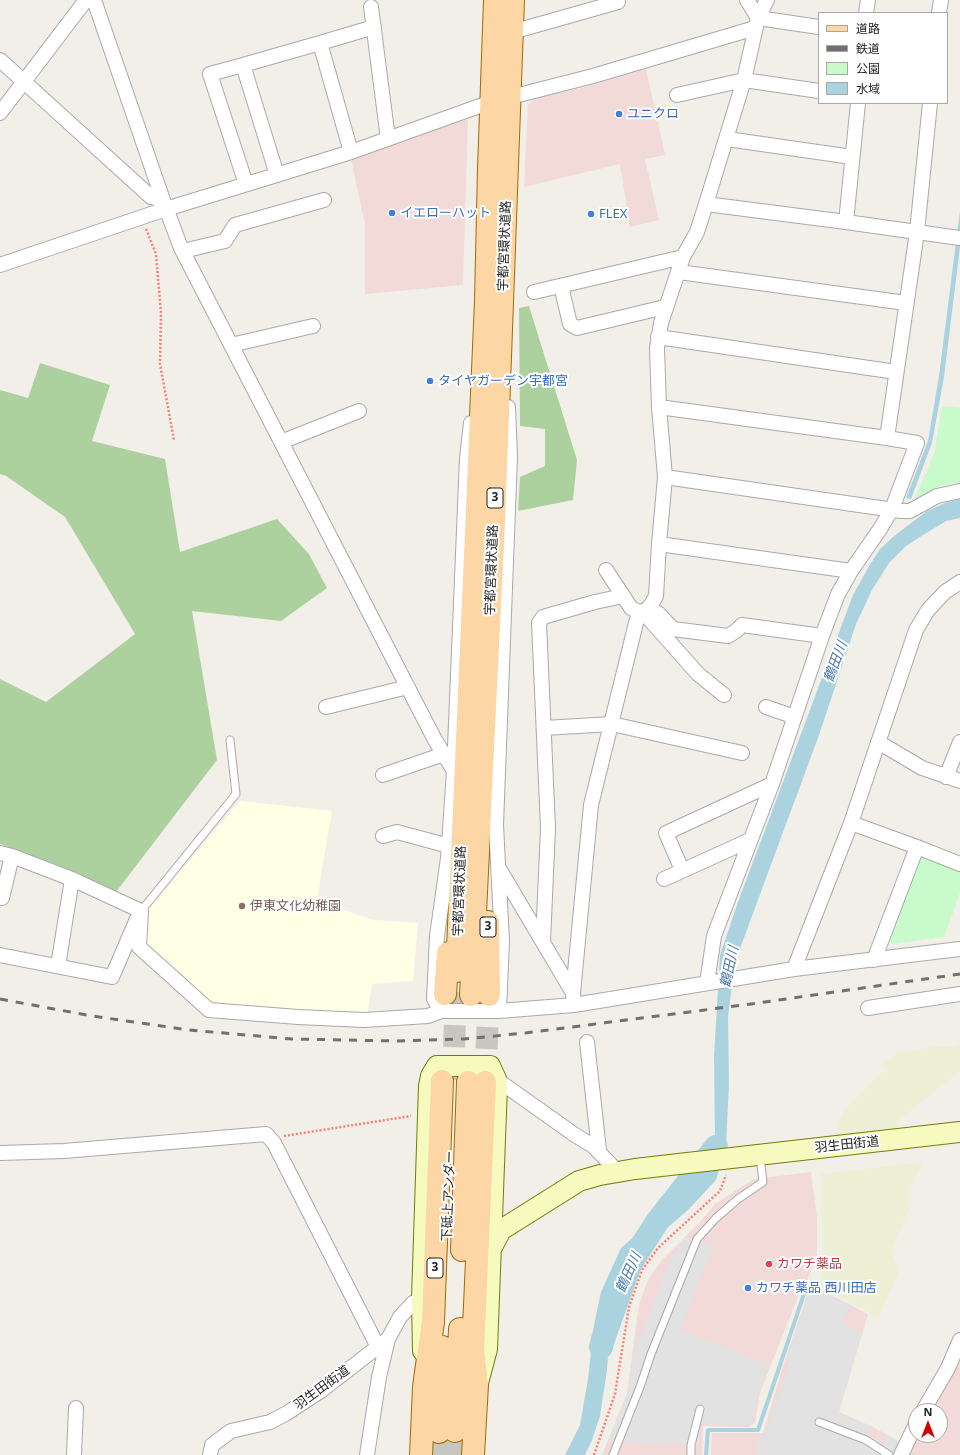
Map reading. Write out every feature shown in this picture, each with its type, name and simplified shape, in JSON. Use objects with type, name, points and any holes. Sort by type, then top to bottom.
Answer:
[{"type":"main road","name":"宇都宮環状道路","points":[[467,999],[463,856],[486,707],[494,301],[501,100],[495,0]]},
{"type":"main road","name":"宇都宮環状道路","points":[[501,100],[512,32],[513,0]]},
{"type":"main road","name":"3","points":[[463,856],[488,901],[467,999]]},
{"type":"main road","points":[[424,1387],[422,1298],[429,1086],[431,1076],[437,1066],[490,1066],[469,1081]]},
{"type":"main road","name":"3","points":[[422,1455],[424,1387],[469,1081]]},
{"type":"main road","points":[[469,1081],[497,1086],[488,1349],[477,1385]]},
{"type":"main road","points":[[469,1081],[473,1350],[477,1385],[474,1455]]},
{"type":"main road","name":"下砥上アンダー","points":[[447,1431],[469,1081]]},
{"type":"main road","name":"羽生田街道","points":[[618,1172],[959,1131]]},
{"type":"main road","points":[[491,1248],[502,1230],[579,1181],[618,1172]]},
{"type":"street","points":[[0,113],[86,0]]},
{"type":"street","points":[[94,0],[164,204],[183,251],[435,740],[454,771]]},
{"type":"street","points":[[747,0],[757,23]]},
{"type":"street","points":[[574,999],[592,805],[637,619],[651,605],[656,596],[665,477],[659,407],[658,337],[665,307],[679,272],[683,257],[696,232],[706,204],[744,80],[757,23],[767,0]]},
{"type":"street","points":[[866,12],[868,0]]},
{"type":"street","points":[[939,12],[941,0]]},
{"type":"street","points":[[512,32],[618,2]]},
{"type":"street","points":[[371,7],[388,139]]},
{"type":"street","points":[[0,265],[142,217],[164,204],[277,175],[351,152],[501,100],[593,76],[757,23],[818,27]]},
{"type":"street","points":[[246,184],[210,74],[374,27]]},
{"type":"street","points":[[320,43],[351,152]]},
{"type":"street","points":[[0,60],[151,197],[164,204]]},
{"type":"street","points":[[243,65],[277,175]]},
{"type":"street","points":[[677,95],[744,80],[818,91]]},
{"type":"street","points":[[846,222],[858,104]]},
{"type":"street","points":[[886,438],[917,232],[930,104]]},
{"type":"street","points":[[727,139],[852,157]]},
{"type":"street","points":[[183,251],[225,241],[235,225],[324,200]]},
{"type":"street","points":[[706,204],[960,238]]},
{"type":"street","points":[[534,292],[683,257]]},
{"type":"street","points":[[679,272],[906,303]]},
{"type":"street","points":[[560,286],[570,324],[577,328],[665,307]]},
{"type":"street","points":[[383,836],[397,832],[463,856],[454,771],[467,458],[494,301]]},
{"type":"street","points":[[467,999],[502,941],[496,825],[510,456],[494,301]]},
{"type":"street","points":[[231,345],[313,326]]},
{"type":"street","points":[[658,337],[896,372]]},
{"type":"street","points":[[659,407],[917,443],[892,508],[880,529],[851,571],[838,594],[822,636],[772,784],[714,936],[710,982]]},
{"type":"street","points":[[281,442],[359,411]]},
{"type":"street","points":[[665,477],[910,511],[937,496],[960,492]]},
{"type":"street","points":[[659,544],[851,571]]},
{"type":"street","points":[[606,570],[631,608],[636,611],[658,613],[673,629],[728,636],[742,625],[822,636]]},
{"type":"street","points":[[794,969],[851,823],[916,630],[928,610],[936,601],[945,592],[960,582]]},
{"type":"street","points":[[543,942],[548,828],[539,623],[543,617],[595,602],[623,596]]},
{"type":"street","points":[[643,612],[698,674],[724,695]]},
{"type":"street","points":[[326,707],[408,687]]},
{"type":"street","points":[[766,707],[795,717]]},
{"type":"street","points":[[544,728],[612,724],[742,753]]},
{"type":"street","points":[[878,742],[922,768],[960,781]]},
{"type":"street","points":[[946,777],[960,742]]},
{"type":"street","points":[[383,775],[444,754]]},
{"type":"street","points":[[682,870],[666,833],[772,784]]},
{"type":"street","points":[[851,823],[960,864]]},
{"type":"street","points":[[664,879],[750,840]]},
{"type":"street","points":[[874,960],[918,847]]},
{"type":"street","points":[[0,897],[2,898],[6,854],[72,879],[141,910]]},
{"type":"street","points":[[498,867],[543,942],[574,999]]},
{"type":"street","points":[[58,966],[72,879]]},
{"type":"street","points":[[0,955],[112,977],[141,910]]},
{"type":"street","points":[[141,910],[139,947],[209,1010],[298,1017],[364,1020],[428,1016],[467,999],[574,999],[710,982],[794,969],[960,949]]},
{"type":"street","points":[[868,1008],[960,994]]},
{"type":"street","points":[[587,1042],[599,1150]]},
{"type":"street","points":[[469,1081],[599,1150],[618,1172]]},
{"type":"street","points":[[0,1153],[64,1151],[266,1134],[274,1143],[383,1343],[367,1455]]},
{"type":"street","name":"羽生田街道","points":[[210,1455],[212,1445],[230,1431],[270,1422],[287,1413],[322,1390],[383,1343],[400,1317],[413,1303],[422,1298]]},
{"type":"street","points":[[928,1403],[948,1368],[960,1340]]},
{"type":"street","points":[[74,1455],[76,1408]]},
{"type":"street","points":[[900,1455],[908,1440]]},
{"type":"lane","points":[[141,910],[236,794],[230,740]]},
{"type":"lane","points":[[613,1455],[697,1239],[738,1199],[763,1182],[760,1154]]},
{"type":"lane","points":[[691,1455],[691,1444],[700,1409]]},
{"type":"lane","points":[[819,1422],[866,1440],[889,1455]]},
{"type":"path","points":[[142,217],[156,254],[161,313],[160,364],[174,440]]},
{"type":"path","points":[[270,1139],[411,1116]]},
{"type":"path","points":[[594,1455],[615,1394],[628,1307],[642,1270],[658,1248],[720,1191],[733,1158]]},
{"type":"shaded area","points":[[646,69],[665,155],[645,159],[659,220],[630,227],[620,164],[524,187],[528,105],[535,98],[582,88]]},
{"type":"shaded area","name":"イエローハット","points":[[468,119],[463,285],[365,294],[365,224],[351,159]]},
{"type":"shaded area","name":"伊東文化幼稚園","points":[[240,801],[332,811],[317,900],[373,920],[418,923],[413,981],[372,984],[368,1012],[294,1011],[213,1007],[144,944],[146,912]]},
{"type":"shaded area","points":[[960,1043],[960,1071],[900,1119],[897,1131],[834,1136],[838,1122],[845,1110],[870,1083],[883,1072],[887,1072],[883,1064],[897,1053],[932,1047],[955,1047]]},
{"type":"shaded area","points":[[923,1162],[908,1196],[909,1210],[891,1250],[899,1272],[878,1318],[820,1286],[823,1268],[821,1174]]},
{"type":"shaded area","points":[[811,1172],[817,1217],[817,1255],[806,1283],[803,1284],[760,1393],[755,1423],[749,1427],[703,1426],[702,1455],[602,1455],[627,1393],[639,1304],[648,1280],[661,1261],[701,1221],[715,1204],[754,1179]]},
{"type":"shaded area","points":[[686,1236],[713,1246],[680,1330],[769,1364],[758,1393],[753,1422],[749,1425],[701,1424],[699,1445],[608,1441],[628,1393],[633,1355],[672,1255]]},
{"type":"shaded area","points":[[820,1291],[868,1314],[839,1412],[873,1427],[908,1446],[910,1443],[948,1443],[948,1403],[931,1403],[960,1347],[960,1455],[711,1455],[712,1433],[763,1433],[783,1366],[808,1292]]},
{"type":"shaded area","points":[[809,1292],[820,1292],[852,1306],[842,1321],[862,1334],[838,1413],[872,1427],[867,1435],[882,1444],[888,1436],[900,1442],[895,1455],[757,1455],[757,1436],[764,1436],[789,1366],[787,1354]]},
{"type":"green space","points":[[529,306],[577,460],[573,500],[518,511],[520,477],[545,466],[545,429],[520,426],[519,308]]},
{"type":"green space","points":[[40,363],[110,385],[92,441],[165,459],[180,552],[277,519],[309,554],[327,588],[281,621],[192,611],[217,760],[116,892],[76,872],[0,844],[0,679],[46,702],[135,634],[65,517],[6,476],[0,474],[0,390],[28,398]]},
{"type":"green space","points":[[942,406],[960,408],[960,482],[940,486],[914,500],[934,454]]},
{"type":"green space","points":[[919,855],[960,870],[960,893],[944,937],[892,944],[887,938]]},
{"type":"water","points":[[960,211],[960,247],[944,377],[932,443],[911,499],[906,498],[928,441],[939,376]]},
{"type":"water","points":[[960,499],[960,518],[946,521],[923,535],[906,546],[889,563],[872,590],[856,624],[819,735],[735,962],[728,1017],[729,1084],[726,1146],[716,1180],[689,1209],[666,1229],[643,1255],[619,1286],[612,1303],[607,1370],[600,1416],[585,1455],[565,1455],[580,1425],[588,1379],[594,1325],[601,1292],[621,1248],[685,1193],[715,1141],[714,1056],[720,955],[738,902],[853,595],[880,549],[894,536],[927,511],[945,503]]},
{"type":"waterway","name":"鶴田川","points":[[601,1347],[630,1264],[657,1222],[716,1147]]},
{"type":"waterway","points":[[706,1455],[708,1430],[758,1430],[806,1288]]},
{"type":"tunnel","points":[[453,1080],[456,991]]},
{"type":"tunnel","points":[[485,1082],[489,995]]},
{"type":"tunnel","points":[[455,1431],[455,1455]]},
{"type":"tunnel","points":[[439,1432],[439,1455]]},
{"type":"railway","points":[[0,999],[92,1016],[189,1030],[292,1039],[398,1041],[464,1039],[525,1033],[751,1004],[960,974]]},
{"type":"place","name":"ユニクロ","points":[[619,114]]},
{"type":"place","name":"イエローハット","points":[[392,213]]},
{"type":"place","name":"FLEX","points":[[591,214]]},
{"type":"place","name":"タイヤガーデン宇都宮","points":[[430,381]]},
{"type":"place","name":"伊東文化幼稚園","points":[[242,906]]},
{"type":"place","name":"カワチ薬品","points":[[769,1264]]},
{"type":"place","name":"カワチ薬品 西川田店","points":[[748,1288]]}]
